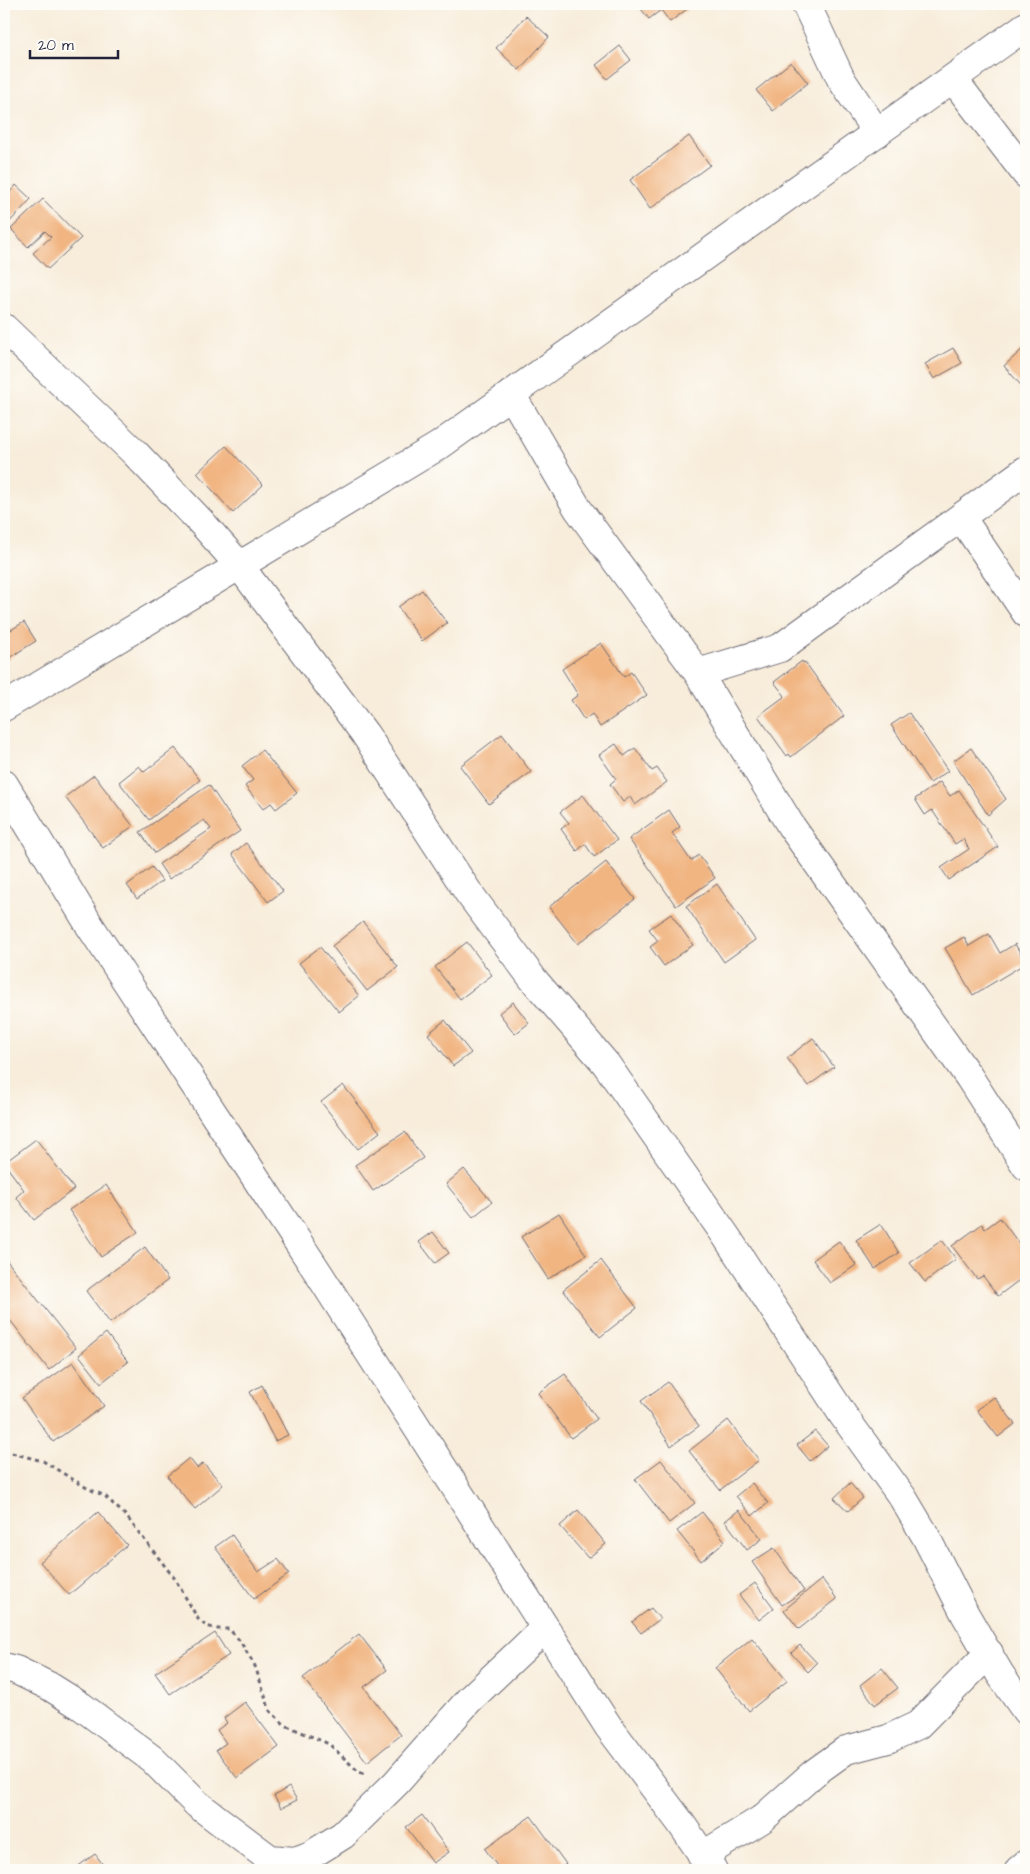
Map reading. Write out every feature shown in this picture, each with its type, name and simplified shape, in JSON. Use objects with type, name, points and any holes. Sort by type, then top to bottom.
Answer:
[{"type":"street","points":[[806,4],[841,79],[876,133]]},
{"type":"street","points":[[4,707],[440,445],[1026,26]]},
{"type":"street","points":[[953,78],[1026,174]]},
{"type":"street","points":[[4,328],[134,452],[202,522],[239,565],[365,734],[468,892],[532,979],[606,1064],[726,1236],[843,1415],[903,1498],[925,1535],[965,1614],[1000,1674],[1026,1711]]},
{"type":"street","points":[[511,394],[578,508],[698,672],[791,826],[970,1077],[1026,1166]]},
{"type":"street","points":[[698,672],[780,648],[1026,470]]},
{"type":"street","points":[[961,517],[1026,613]]},
{"type":"street","points":[[4,784],[90,926],[319,1274],[608,1726],[680,1822],[708,1863],[814,1773],[846,1750],[888,1739],[918,1725],[989,1654]]},
{"type":"street","points":[[4,1667],[16,1670],[49,1686],[81,1706],[152,1759],[197,1804],[270,1859],[304,1862],[343,1835],[396,1783],[469,1700],[545,1628]]},
{"type":"street","points":[[1019,1870],[1026,1864]]},
{"type":"path","points":[[4,1452],[43,1461],[87,1488],[104,1496],[126,1516],[175,1579],[198,1619],[206,1626],[212,1628],[229,1629],[240,1641],[255,1666],[270,1710],[285,1725],[329,1744],[359,1772],[396,1783]]},
{"type":"building","points":[[637,4],[689,4],[691,6],[670,22],[661,10],[649,19]]},
{"type":"building","points":[[526,16],[549,37],[519,70],[496,48]]},
{"type":"building","points":[[620,46],[631,60],[607,79],[596,65]]},
{"type":"building","points":[[791,62],[808,83],[773,111],[756,90]]},
{"type":"building","points":[[689,136],[710,165],[650,209],[630,180]]},
{"type":"building","points":[[16,185],[31,199],[5,227],[4,199]]},
{"type":"building","points":[[43,199],[81,238],[48,269],[33,253],[51,237],[45,231],[28,247],[11,229]]},
{"type":"building","points":[[1026,346],[1026,391],[1004,366]]},
{"type":"building","points":[[953,348],[962,363],[934,379],[925,364]]},
{"type":"building","points":[[226,446],[263,485],[233,513],[197,473]]},
{"type":"building","points":[[422,590],[447,623],[422,641],[398,607]]},
{"type":"building","points":[[24,622],[36,641],[4,661],[4,634]]},
{"type":"building","points":[[601,643],[624,677],[631,672],[647,695],[600,727],[592,714],[584,720],[571,700],[578,695],[562,669]]},
{"type":"building","points":[[802,661],[803,663],[805,662],[844,716],[791,757],[789,754],[787,756],[758,716],[785,696],[774,682]]},
{"type":"building","points":[[909,713],[948,771],[930,783],[891,725]]},
{"type":"building","points":[[502,734],[531,772],[489,804],[460,766]]},
{"type":"building","points":[[616,744],[624,756],[635,748],[652,771],[657,768],[667,782],[635,805],[630,797],[623,802],[610,784],[616,779],[599,755]]},
{"type":"building","points":[[175,748],[200,780],[149,820],[119,782],[139,766],[144,772]]},
{"type":"building","points":[[971,748],[1006,799],[988,815],[953,761]]},
{"type":"building","points":[[262,750],[297,793],[276,809],[271,803],[263,809],[245,786],[253,780],[242,766]]},
{"type":"building","points":[[94,775],[133,826],[103,848],[65,797]]},
{"type":"building","points":[[940,782],[950,796],[959,790],[998,847],[949,880],[941,868],[969,849],[963,839],[955,844],[932,810],[925,815],[915,799]]},
{"type":"building","points":[[209,785],[240,831],[169,879],[159,864],[211,829],[204,820],[155,853],[140,832]]},
{"type":"building","points":[[583,795],[617,840],[594,857],[585,844],[577,851],[561,829],[569,823],[560,812]]},
{"type":"building","points":[[669,810],[680,827],[672,833],[691,861],[699,855],[715,878],[676,906],[629,839]]},
{"type":"building","points":[[246,843],[283,891],[268,902],[232,854]]},
{"type":"building","points":[[606,862],[635,899],[578,944],[549,907]]},
{"type":"building","points":[[152,867],[162,881],[137,899],[127,885]]},
{"type":"building","points":[[717,884],[755,940],[724,962],[686,906]]},
{"type":"building","points":[[671,914],[693,945],[664,966],[650,947],[658,941],[649,929]]},
{"type":"building","points":[[363,922],[398,967],[367,991],[332,946]]},
{"type":"building","points":[[989,934],[1000,953],[1015,944],[1026,963],[973,995],[945,948],[964,937],[969,946]]},
{"type":"building","points":[[467,942],[492,975],[460,999],[435,967]]},
{"type":"building","points":[[320,947],[359,996],[339,1012],[299,963]]},
{"type":"building","points":[[513,1002],[529,1023],[515,1034],[499,1013]]},
{"type":"building","points":[[445,1020],[471,1053],[453,1066],[428,1034]]},
{"type":"building","points":[[813,1038],[834,1067],[808,1086],[787,1058]]},
{"type":"building","points":[[343,1085],[380,1132],[358,1149],[321,1102]]},
{"type":"building","points":[[405,1132],[423,1158],[373,1191],[355,1165]]},
{"type":"building","points":[[36,1139],[74,1189],[34,1220],[16,1197],[24,1190],[4,1163]]},
{"type":"building","points":[[464,1169],[492,1202],[473,1217],[446,1184]]},
{"type":"building","points":[[106,1185],[138,1232],[101,1257],[69,1210]]},
{"type":"building","points":[[559,1213],[586,1255],[548,1279],[521,1237]]},
{"type":"building","points":[[1000,1218],[1026,1253],[1026,1275],[998,1296],[983,1276],[977,1279],[952,1246],[982,1224],[985,1229]]},
{"type":"building","points":[[881,1224],[899,1253],[875,1269],[856,1240]]},
{"type":"building","points":[[433,1232],[449,1253],[435,1263],[419,1242]]},
{"type":"building","points":[[942,1240],[956,1259],[925,1282],[910,1263]]},
{"type":"building","points":[[839,1241],[856,1265],[830,1283],[813,1260]]},
{"type":"building","points":[[145,1247],[168,1280],[110,1323],[86,1291]]},
{"type":"building","points":[[4,1257],[76,1348],[49,1370],[10,1320],[4,1325]]},
{"type":"building","points":[[601,1260],[637,1308],[600,1337],[563,1290]]},
{"type":"building","points":[[106,1333],[128,1362],[101,1383],[79,1355]]},
{"type":"building","points":[[73,1362],[104,1406],[53,1442],[22,1398]]},
{"type":"building","points":[[565,1374],[597,1419],[571,1438],[538,1393]]},
{"type":"building","points":[[668,1382],[699,1426],[671,1446],[641,1401]]},
{"type":"building","points":[[262,1385],[288,1435],[275,1441],[250,1392]]},
{"type":"building","points":[[994,1397],[1015,1424],[998,1437],[977,1410]]},
{"type":"building","points":[[728,1420],[759,1460],[720,1490],[689,1451]]},
{"type":"building","points":[[815,1431],[828,1446],[810,1461],[797,1445]]},
{"type":"building","points":[[189,1458],[197,1468],[203,1463],[223,1485],[195,1509],[167,1476]]},
{"type":"building","points":[[661,1460],[695,1503],[669,1523],[635,1479]]},
{"type":"building","points":[[752,1483],[768,1503],[752,1516],[736,1496]]},
{"type":"building","points":[[850,1483],[863,1498],[848,1511],[834,1498]]},
{"type":"building","points":[[578,1510],[606,1544],[588,1558],[560,1526]]},
{"type":"building","points":[[739,1510],[762,1539],[747,1550],[725,1521]]},
{"type":"building","points":[[98,1512],[127,1545],[69,1595],[40,1562]]},
{"type":"building","points":[[702,1512],[725,1541],[701,1561],[677,1531]]},
{"type":"building","points":[[232,1535],[258,1572],[278,1559],[289,1574],[254,1599],[215,1547]]},
{"type":"building","points":[[774,1548],[804,1591],[782,1605],[752,1562]]},
{"type":"building","points":[[822,1579],[837,1599],[799,1629],[784,1610]]},
{"type":"building","points":[[755,1583],[774,1608],[759,1620],[739,1595]]},
{"type":"building","points":[[651,1608],[660,1619],[641,1633],[632,1622]]},
{"type":"building","points":[[215,1633],[229,1655],[170,1694],[155,1673]]},
{"type":"building","points":[[359,1634],[387,1670],[364,1687],[401,1735],[367,1762],[303,1678]]},
{"type":"building","points":[[752,1638],[787,1681],[749,1711],[715,1668]]},
{"type":"building","points":[[800,1645],[817,1663],[808,1672],[791,1653]]},
{"type":"building","points":[[882,1668],[898,1688],[875,1705],[860,1685]]},
{"type":"building","points":[[245,1702],[279,1747],[237,1778],[216,1750],[226,1743],[217,1730],[227,1723],[224,1718]]},
{"type":"building","points":[[289,1787],[297,1800],[281,1808],[274,1796]]},
{"type":"building","points":[[422,1815],[449,1852],[433,1863],[406,1827]]},
{"type":"building","points":[[531,1816],[566,1864],[558,1870],[500,1870],[485,1849]]},
{"type":"building","points":[[95,1854],[107,1870],[73,1870]]}]
